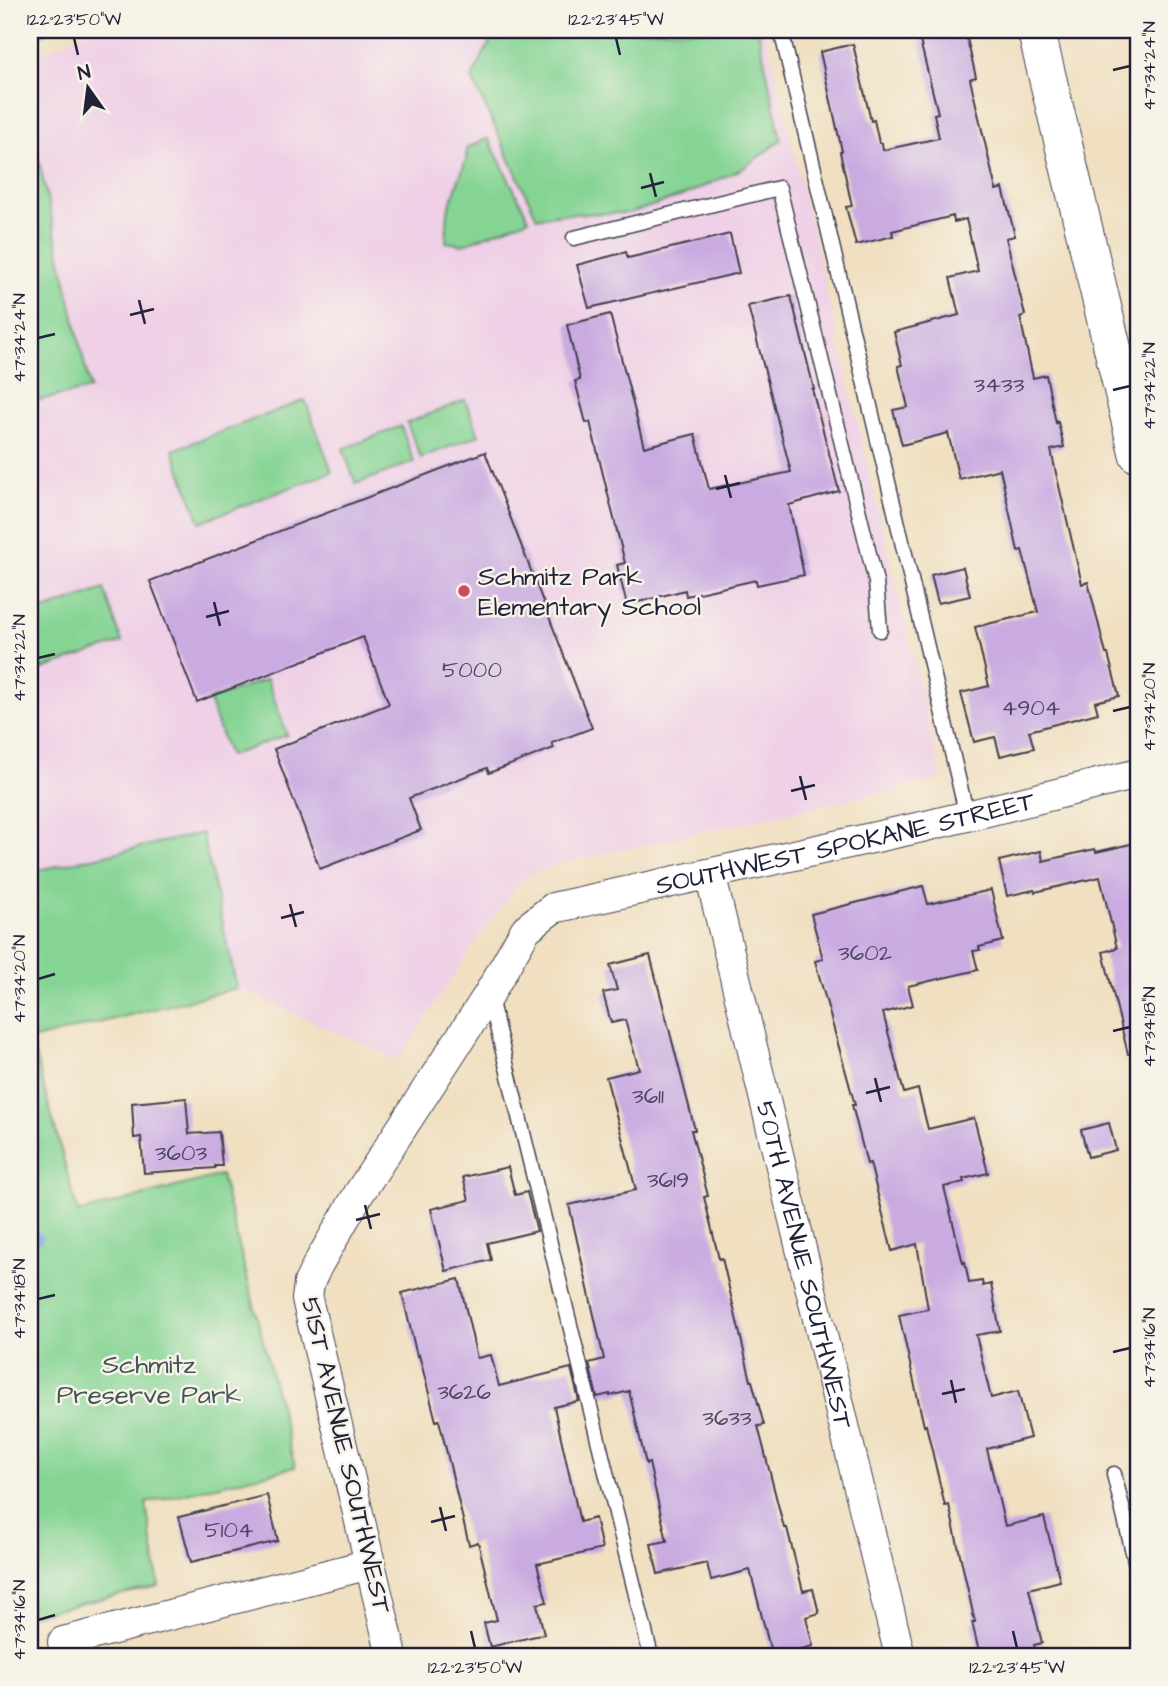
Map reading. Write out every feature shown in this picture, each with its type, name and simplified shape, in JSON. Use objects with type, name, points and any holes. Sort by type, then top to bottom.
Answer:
[{"type":"street","points":[[1036,30],[1138,454]]},
{"type":"street","name":"SOUTHWEST SPOKANE STREET","points":[[553,908],[967,816],[1138,774]]},
{"type":"street","name":"50TH AVENUE SOUTHWEST","points":[[710,874],[900,1656]]},
{"type":"street","name":"51ST AVENUE SOUTHWEST","points":[[392,1656],[307,1300],[309,1283],[359,1195],[489,993],[526,929],[553,908]]},
{"type":"street","points":[[63,1642],[370,1564]]},
{"type":"lane","points":[[781,30],[967,816]]},
{"type":"lane","points":[[574,238],[779,188],[876,582],[880,630]]},
{"type":"lane","points":[[489,993],[651,1656]]},
{"type":"lane","points":[[1114,1474],[1138,1573]]},
{"type":"shaded area","name":"Schmitz Park Elementary School","points":[[92,30],[765,30],[942,779],[566,862],[535,872],[520,882],[479,937],[398,1060],[237,988],[202,833],[30,872],[30,402],[90,388],[30,121],[30,58]]},
{"type":"green space","points":[[496,30],[758,30],[781,140],[742,169],[685,195],[630,213],[561,214],[537,218],[472,78]]},
{"type":"green space","points":[[30,121],[90,389],[30,402]]},
{"type":"green space","points":[[488,138],[529,219],[462,245],[446,242],[448,210],[466,160],[467,148]]},
{"type":"green space","points":[[305,400],[332,472],[200,522],[173,450]]},
{"type":"green space","points":[[465,400],[479,435],[421,458],[407,423]]},
{"type":"green space","points":[[401,426],[414,462],[356,484],[343,449]]},
{"type":"green space","points":[[104,589],[122,642],[40,670],[30,640],[30,615]]},
{"type":"green space","points":[[267,679],[287,735],[229,756],[209,700]]},
{"type":"green space","name":"Schmitz Preserve Park","points":[[202,833],[237,988],[31,1040],[78,1213],[221,1175],[295,1467],[146,1503],[159,1586],[30,1615],[30,872]]},
{"type":"building","points":[[948,30],[965,30],[976,77],[970,79],[996,190],[1003,188],[1015,236],[1006,238],[1025,315],[1020,317],[1033,378],[1046,375],[1064,447],[1051,450],[1056,473],[1082,584],[1088,582],[1119,696],[1095,702],[1098,713],[1029,731],[1034,748],[1000,756],[995,737],[974,742],[961,693],[989,686],[975,627],[1038,612],[1022,550],[1018,551],[1000,469],[959,479],[948,433],[902,445],[893,410],[908,407],[898,366],[902,365],[894,332],[959,315],[950,278],[978,271],[966,219],[954,222],[953,216],[892,231],[893,236],[856,245],[846,207],[852,206],[840,152],[842,151],[820,52],[853,44],[871,121],[874,120],[883,150],[939,138],[934,114],[938,113],[919,37]]},
{"type":"building","points":[[730,234],[739,273],[589,308],[577,265],[626,252],[628,258]]},
{"type":"building","points":[[791,296],[839,491],[789,505],[804,575],[757,585],[756,580],[686,596],[685,590],[627,605],[617,565],[625,563],[590,422],[586,423],[575,381],[580,380],[567,325],[610,314],[644,447],[695,434],[709,489],[791,472],[748,306]]},
{"type":"building","points":[[485,452],[592,728],[552,743],[554,748],[489,773],[487,768],[409,798],[421,830],[320,869],[274,749],[389,704],[363,637],[197,702],[150,581]]},
{"type":"building","points":[[963,567],[970,596],[938,603],[931,575]]},
{"type":"building","points":[[1135,843],[1138,859],[1138,1053],[1128,1054],[1103,952],[1117,948],[1100,877],[1007,896],[999,861],[1041,851],[1043,861]]},
{"type":"building","points":[[923,886],[928,904],[991,890],[1003,941],[973,951],[978,970],[908,986],[913,1005],[883,1013],[904,1093],[918,1089],[928,1129],[974,1118],[988,1173],[944,1187],[969,1283],[982,1281],[983,1286],[991,1284],[1000,1331],[976,1335],[991,1398],[1018,1391],[1030,1438],[987,1449],[1005,1526],[1044,1517],[1060,1581],[1029,1589],[1042,1643],[1034,1645],[1037,1656],[980,1656],[949,1505],[945,1506],[899,1315],[928,1309],[917,1244],[892,1251],[815,961],[823,959],[811,914]]},
{"type":"building","points":[[650,955],[695,1130],[691,1130],[708,1196],[704,1197],[719,1259],[722,1258],[764,1425],[758,1426],[784,1528],[787,1528],[803,1591],[813,1589],[819,1613],[806,1617],[813,1646],[774,1656],[750,1570],[711,1580],[707,1563],[658,1574],[651,1544],[667,1541],[629,1391],[597,1397],[589,1363],[604,1359],[569,1205],[636,1190],[606,1077],[639,1069],[625,1020],[611,1023],[603,993],[617,990],[610,965]]},
{"type":"building","points":[[186,1098],[189,1134],[219,1132],[222,1166],[144,1173],[141,1137],[134,1138],[132,1103]]},
{"type":"building","points":[[1109,1123],[1116,1150],[1088,1157],[1081,1130]]},
{"type":"building","points":[[508,1167],[515,1195],[527,1192],[537,1231],[487,1243],[491,1260],[446,1271],[431,1209],[469,1200],[463,1177]]},
{"type":"building","points":[[459,1279],[477,1358],[491,1355],[499,1386],[571,1368],[579,1401],[554,1407],[580,1522],[595,1518],[602,1549],[537,1564],[547,1602],[537,1604],[544,1634],[490,1647],[484,1623],[497,1620],[478,1542],[469,1545],[439,1420],[436,1421],[419,1355],[417,1356],[402,1293]]},
{"type":"building","points":[[267,1495],[278,1541],[191,1562],[179,1517]]},
{"type":"waterway","points":[[30,35],[43,30]]},
{"type":"waterway","points":[[30,1231],[38,1238]]},
{"type":"place","name":"Schmitz Park Elementary School","points":[[464,591]]}]
